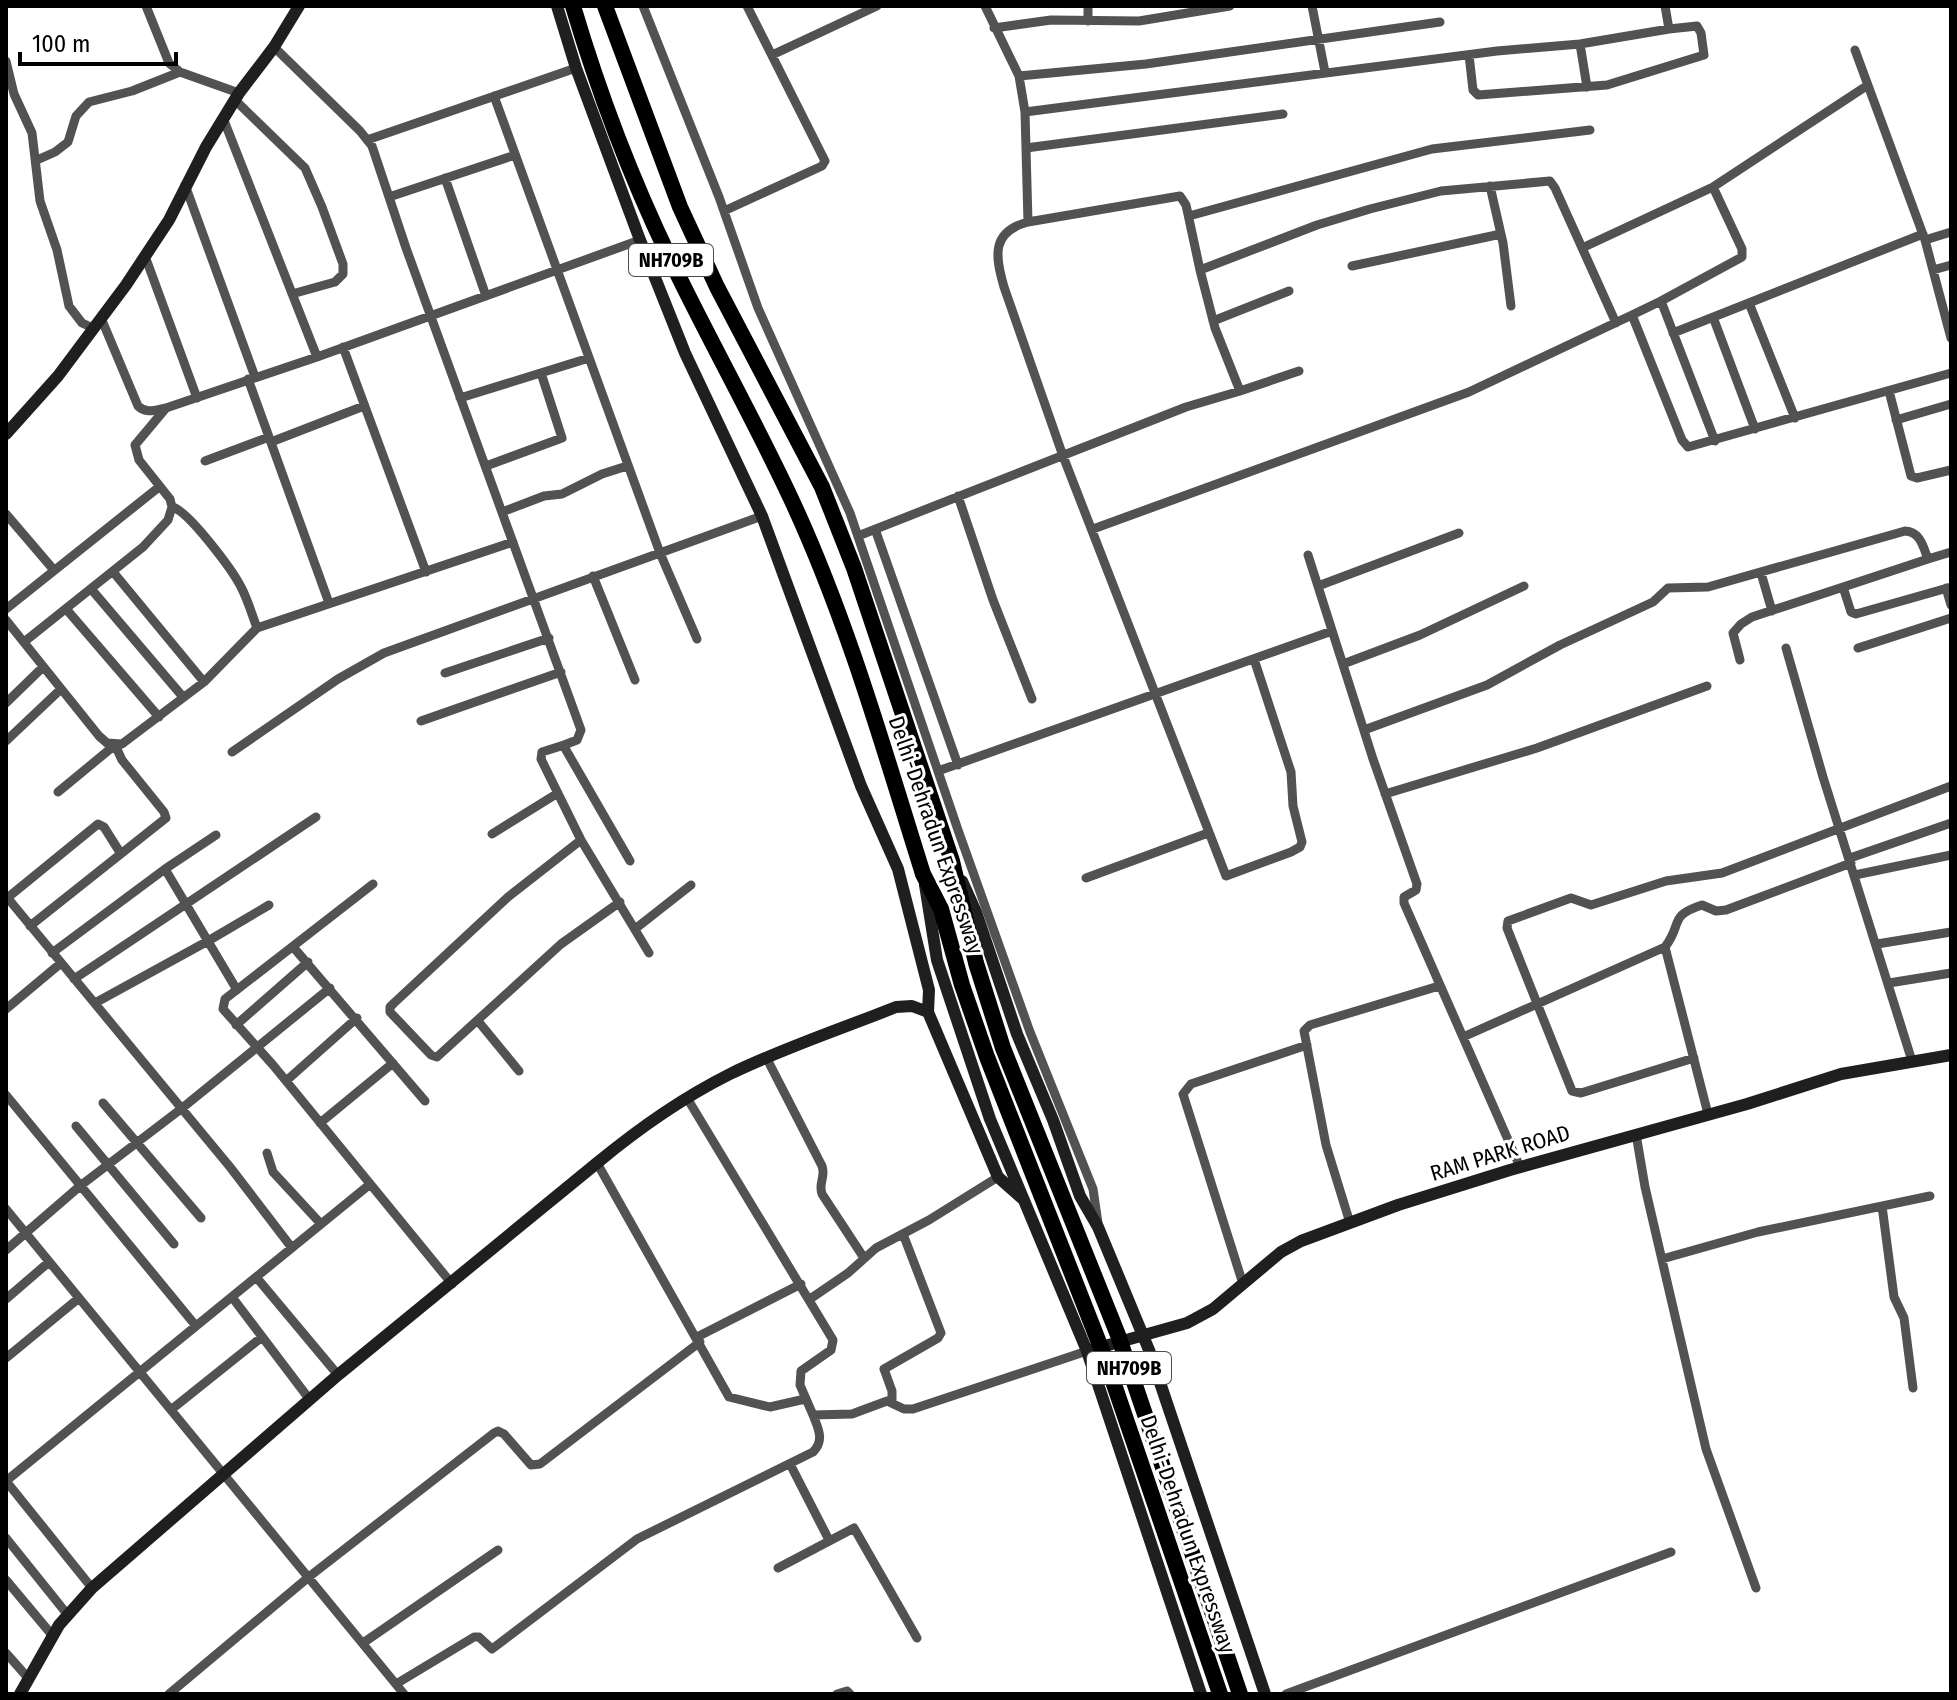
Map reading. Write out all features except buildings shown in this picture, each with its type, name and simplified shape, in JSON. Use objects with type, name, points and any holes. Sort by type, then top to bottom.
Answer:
[{"type":"highway","name":"Delhi-Dehradun Expressway","points":[[573,6],[596,80],[633,176],[675,268],[794,504],[840,617],[923,874],[941,909],[962,985],[987,1057],[1105,1358],[1220,1694]]},
{"type":"highway","name":"Delhi-Dehradun Expressway","points":[[605,6],[680,207],[717,287],[822,487],[854,568],[952,861],[976,963],[1003,1048],[1118,1335],[1240,1694]]},
{"type":"street","points":[[146,6],[169,63],[180,72],[237,96],[305,168],[343,264],[343,274],[335,282],[292,294]]},
{"type":"street","points":[[6,434],[58,376],[145,256],[169,220],[223,118],[299,6]]},
{"type":"street","points":[[557,6],[576,68],[640,240],[685,353],[762,516],[861,786],[898,869],[929,990],[928,1012],[998,1177],[1024,1200]]},
{"type":"street","points":[[643,6],[724,211],[758,308],[826,457],[858,536],[1030,1032],[1093,1189],[1098,1227]]},
{"type":"street","points":[[724,211],[825,164],[824,156],[747,6]]},
{"type":"street","points":[[772,55],[877,6]]},
{"type":"street","points":[[985,6],[1019,76],[1025,112],[1028,222]]},
{"type":"street","points":[[1088,6],[1088,21]]},
{"type":"street","points":[[994,28],[1051,20],[1139,21],[1230,6]]},
{"type":"street","points":[[1312,6],[1325,72]]},
{"type":"street","points":[[1665,6],[1669,29]]},
{"type":"street","points":[[1019,76],[1146,64],[1440,22]]},
{"type":"street","points":[[1025,112],[1325,72],[1469,55],[1580,44],[1697,26],[1704,55],[1627,80],[1587,87],[1478,95],[1473,90],[1469,55]]},
{"type":"street","points":[[1580,44],[1587,87]]},
{"type":"street","points":[[274,47],[367,140],[581,730],[577,740],[541,754],[581,840],[649,953]]},
{"type":"street","points":[[1855,50],[1924,237],[1951,338]]},
{"type":"street","points":[[6,61],[14,94],[32,133],[37,160],[36,184],[57,250],[69,306],[82,323],[97,323]]},
{"type":"street","points":[[367,140],[576,68]]},
{"type":"street","points":[[37,160],[68,142],[76,116],[89,102],[132,91],[180,72]]},
{"type":"street","points":[[1582,248],[1713,187],[1868,85]]},
{"type":"street","points":[[494,96],[627,466],[697,639]]},
{"type":"street","points":[[1026,148],[1283,114]]},
{"type":"street","points":[[223,118],[317,357]]},
{"type":"street","points":[[1189,216],[1432,149],[1590,130]]},
{"type":"street","points":[[389,197],[515,155]]},
{"type":"street","points":[[445,178],[486,296]]},
{"type":"street","points":[[1200,270],[1317,225],[1370,209],[1441,191],[1550,181],[1616,323]]},
{"type":"street","points":[[185,185],[270,440],[329,603]]},
{"type":"street","points":[[1490,186],[1501,234],[1511,306]]},
{"type":"street","points":[[1093,529],[1469,392],[1661,301],[1742,257],[1742,249],[1713,187]]},
{"type":"street","points":[[1240,391],[1213,321],[1185,200],[1176,196],[1028,222],[1014,226],[1001,238],[998,257],[1000,273],[1063,456],[1226,876],[1296,850],[1302,842],[1293,806],[1291,772],[1254,659]]},
{"type":"street","points":[[1673,333],[1924,237],[1951,232]]},
{"type":"street","points":[[1352,266],[1501,234]]},
{"type":"street","points":[[97,323],[138,406],[143,411],[149,411],[317,357],[640,240]]},
{"type":"street","points":[[145,256],[197,398]]},
{"type":"street","points":[[1933,270],[1951,265]]},
{"type":"street","points":[[1213,321],[1289,291]]},
{"type":"street","points":[[1661,301],[1715,441]]},
{"type":"street","points":[[1749,303],[1795,418]]},
{"type":"street","points":[[1632,315],[1684,445],[1693,447],[1951,373]]},
{"type":"street","points":[[1713,317],[1755,429]]},
{"type":"street","points":[[343,347],[426,572]]},
{"type":"street","points":[[460,398],[589,358]]},
{"type":"street","points":[[858,536],[1186,407],[1299,371]]},
{"type":"street","points":[[486,466],[562,438],[541,373]]},
{"type":"street","points":[[1889,391],[1913,478],[1951,470]]},
{"type":"street","points":[[1896,420],[1951,404]]},
{"type":"street","points":[[205,461],[364,406]]},
{"type":"street","points":[[166,408],[135,445],[139,460],[172,507],[187,515],[232,574],[244,593],[257,628]]},
{"type":"street","points":[[502,512],[544,496],[562,494],[602,474],[627,466]]},
{"type":"street","points":[[6,609],[159,487]]},
{"type":"street","points":[[958,496],[993,600],[1032,699]]},
{"type":"street","points":[[24,642],[114,573],[162,528],[172,507]]},
{"type":"street","points":[[6,514],[53,569]]},
{"type":"street","points":[[232,752],[361,664],[384,653],[762,516]]},
{"type":"street","points":[[875,529],[958,765]]},
{"type":"street","points":[[1364,730],[1487,685],[1560,645],[1653,602],[1668,588],[1708,587],[1905,531],[1911,531],[1920,538],[1928,559]]},
{"type":"street","points":[[1318,586],[1459,533]]},
{"type":"street","points":[[58,792],[115,745],[130,740],[204,682],[257,628],[513,542]]},
{"type":"street","points":[[1740,660],[1733,633],[1752,617],[1951,552]]},
{"type":"street","points":[[1308,555],[1417,887],[1404,897],[1404,903],[1520,1167]]},
{"type":"street","points":[[114,573],[204,682]]},
{"type":"street","points":[[1761,573],[1772,611]]},
{"type":"street","points":[[593,576],[635,680]]},
{"type":"street","points":[[1343,664],[1420,635],[1524,586]]},
{"type":"street","points":[[1843,587],[1851,612],[1856,614],[1949,587],[1951,605]]},
{"type":"street","points":[[92,590],[183,697]]},
{"type":"street","points":[[67,610],[159,717]]},
{"type":"street","points":[[1858,648],[1951,618]]},
{"type":"street","points":[[6,620],[99,736],[115,745],[122,760],[166,818],[30,926]]},
{"type":"street","points":[[938,771],[1332,631]]},
{"type":"street","points":[[445,673],[549,638]]},
{"type":"street","points":[[1786,648],[1912,1061]]},
{"type":"street","points":[[6,703],[43,667]]},
{"type":"street","points":[[421,721],[561,672]]},
{"type":"street","points":[[1385,794],[1537,748],[1707,686]]},
{"type":"street","points":[[6,741],[61,689]]},
{"type":"street","points":[[564,745],[630,861]]},
{"type":"street","points":[[1694,1058],[1576,1094],[1570,1086],[1507,928],[1511,919],[1571,898],[1591,905],[1666,881],[1722,873],[1951,786]]},
{"type":"street","points":[[492,834],[558,793]]},
{"type":"street","points":[[74,979],[316,817]]},
{"type":"street","points":[[1463,1037],[1665,947],[1672,938],[1677,920],[1691,909],[1702,905],[1716,911],[1726,910],[1951,823]]},
{"type":"street","points":[[121,854],[104,827],[98,824],[6,898],[95,1003],[292,1248]]},
{"type":"street","points":[[1086,878],[1208,833]]},
{"type":"street","points":[[52,953],[216,835]]},
{"type":"street","points":[[581,840],[508,897],[389,1010],[431,1055],[437,1057],[561,944],[620,902]]},
{"type":"street","points":[[1855,875],[1951,855]]},
{"type":"street","points":[[952,861],[976,912],[1017,1034],[1080,1196],[1098,1227],[1143,1336],[1265,1694]]},
{"type":"street","points":[[165,869],[237,990]]},
{"type":"street","points":[[923,874],[937,960],[990,1119],[1087,1351],[1201,1694]]},
{"type":"street","points":[[373,884],[222,1004],[225,1013],[286,1081],[452,1284]]},
{"type":"street","points":[[635,929],[691,885]]},
{"type":"street","points":[[95,1003],[269,905]]},
{"type":"street","points":[[1877,944],[1951,932]]},
{"type":"street","points":[[1665,947],[1708,1114]]},
{"type":"street","points":[[294,948],[425,1101]]},
{"type":"street","points":[[236,1025],[308,962]]},
{"type":"street","points":[[6,1009],[61,963]]},
{"type":"street","points":[[1889,983],[1951,973]]},
{"type":"street","points":[[1350,1223],[1326,1145],[1304,1031],[1310,1025],[1439,986]]},
{"type":"street","points":[[6,1250],[80,1186],[330,988]]},
{"type":"street","points":[[20,1694],[52,1635],[92,1588],[338,1375],[635,1132],[687,1098],[767,1059],[896,1007],[920,1007],[928,1012]]},
{"type":"street","points":[[286,1081],[357,1018]]},
{"type":"street","points":[[478,1021],[519,1071]]},
{"type":"street","points":[[1243,1284],[1183,1094],[1191,1084],[1307,1045]]},
{"type":"street","name":"RAM PARK ROAD","points":[[1087,1351],[1187,1323],[1213,1309],[1281,1252],[1350,1223],[1520,1167],[1841,1074],[1951,1055]]},
{"type":"street","points":[[767,1059],[822,1166],[822,1194],[864,1258]]},
{"type":"street","points":[[320,1123],[393,1063]]},
{"type":"street","points":[[6,1095],[196,1326]]},
{"type":"street","points":[[396,1684],[474,1637],[479,1637],[492,1649],[637,1539],[790,1464],[818,1447],[820,1434],[800,1385],[801,1371],[831,1350],[833,1340],[687,1098]]},
{"type":"street","points":[[103,1103],[201,1218]]},
{"type":"street","points":[[76,1126],[174,1244]]},
{"type":"street","points":[[1636,1134],[1706,1449],[1756,1588]]},
{"type":"street","points":[[267,1153],[273,1172],[321,1224]]},
{"type":"street","points":[[597,1163],[726,1392],[733,1399],[778,1407],[805,1399]]},
{"type":"street","points":[[810,1299],[890,1240],[998,1177]]},
{"type":"street","points":[[92,1588],[6,1481],[369,1185]]},
{"type":"street","points":[[1662,1259],[1758,1232],[1930,1196]]},
{"type":"street","points":[[1882,1206],[1894,1297],[1904,1318],[1913,1388]]},
{"type":"street","points":[[6,1209],[404,1694]]},
{"type":"street","points":[[892,1402],[892,1391],[884,1369],[938,1338],[941,1333],[903,1234]]},
{"type":"street","points":[[6,1299],[49,1262]]},
{"type":"street","points":[[256,1277],[338,1375]]},
{"type":"street","points":[[169,1694],[310,1576],[494,1433],[504,1434],[531,1465],[540,1464],[698,1339],[801,1284]]},
{"type":"street","points":[[232,1297],[310,1400]]},
{"type":"street","points":[[6,1358],[79,1298]]},
{"type":"street","points":[[172,1409],[262,1337]]},
{"type":"street","points":[[813,1415],[852,1414],[883,1402],[913,1409],[1087,1351]]},
{"type":"street","points":[[790,1464],[829,1540]]},
{"type":"street","points":[[778,1568],[850,1528],[856,1529],[917,1638]]},
{"type":"street","points":[[6,1538],[67,1614]]},
{"type":"street","points":[[363,1643],[498,1550]]},
{"type":"street","points":[[1286,1694],[1671,1552]]},
{"type":"street","points":[[6,1580],[52,1635]]},
{"type":"street","points":[[6,1653],[29,1679]]},
{"type":"street","points":[[837,1694],[847,1691],[850,1694]]}]
